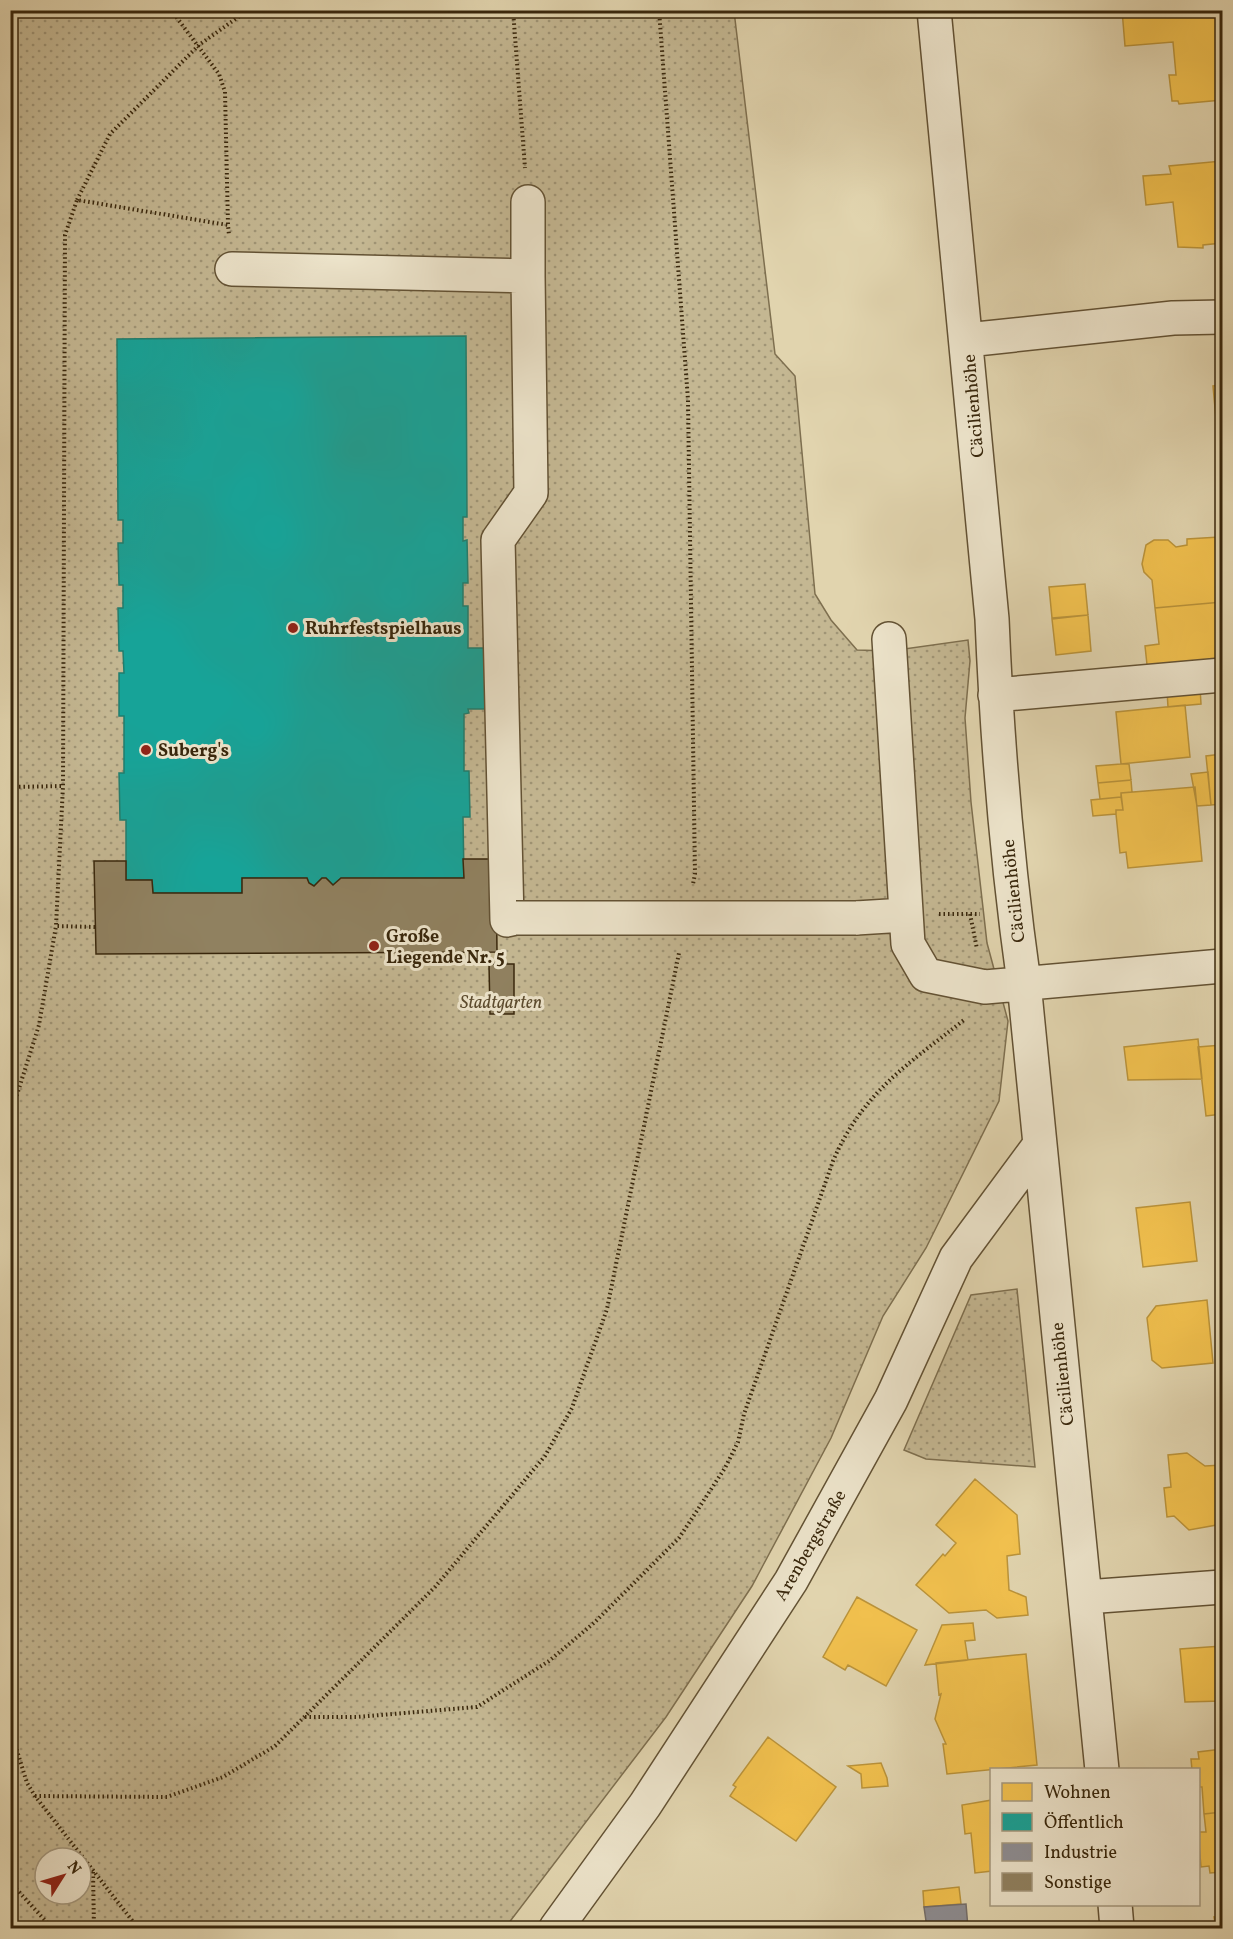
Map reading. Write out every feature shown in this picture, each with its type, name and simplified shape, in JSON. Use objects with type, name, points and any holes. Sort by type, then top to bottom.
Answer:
[{"type":"street","name":"Cäcilienhöhe","points":[[934,10],[992,619],[995,695],[1010,874],[1102,1768]]},
{"type":"street","points":[[528,202],[531,493],[498,540],[507,920],[516,918],[856,918],[905,915]]},
{"type":"street","points":[[232,269],[528,276]]},
{"type":"street","points":[[967,340],[1173,318],[1222,317]]},
{"type":"street","points":[[889,639],[908,944],[926,975],[984,987],[1222,966]]},
{"type":"street","points":[[995,695],[1222,675]]},
{"type":"street","name":"Arenbergstraße","points":[[556,1929],[645,1805],[791,1581],[891,1400],[956,1258],[1038,1147]]},
{"type":"street","points":[[1086,1597],[1222,1587]]},
{"type":"street","points":[[1115,1906],[1117,1929]]},
{"type":"path","points":[[171,10],[219,74],[225,92],[228,225],[232,269]]},
{"type":"path","points":[[10,1117],[39,1025],[57,926],[63,786],[64,235],[77,200],[110,134],[199,45],[248,10]]},
{"type":"path","points":[[513,10],[528,202]]},
{"type":"path","points":[[659,10],[688,400],[695,874],[693,886]]},
{"type":"path","points":[[77,200],[228,225]]},
{"type":"path","points":[[10,787],[63,786]]},
{"type":"path","points":[[57,926],[95,927]]},
{"type":"path","points":[[35,1796],[167,1797],[223,1777],[275,1746],[435,1587],[545,1456],[572,1408],[608,1309],[681,945]]},
{"type":"path","points":[[304,1717],[356,1717],[477,1707],[549,1661],[595,1622],[679,1538],[725,1468],[738,1442],[744,1414],[833,1161],[846,1131],[873,1096],[924,1050],[964,1020],[984,987]]},
{"type":"path","points":[[10,1728],[27,1783],[74,1846]]},
{"type":"path","points":[[93,1871],[94,1929]]},
{"type":"path","points":[[93,1871],[138,1929]]},
{"type":"path","points":[[10,1882],[52,1929]]},
{"type":"green space","name":"Stadtgarten","points":[[11,11],[734,11],[775,354],[795,376],[815,594],[831,620],[857,650],[890,651],[968,640],[970,661],[965,718],[971,802],[987,943],[1008,1021],[999,1101],[926,1248],[883,1316],[831,1438],[752,1586],[666,1717],[505,1928],[11,1928]]},
{"type":"green space","points":[[1017,1289],[1035,1467],[926,1459],[904,1450],[971,1295]]},
{"type":"building: Wohnen","points":[[1122,10],[1222,10],[1222,100],[1179,104],[1178,101],[1172,101],[1169,75],[1176,75],[1173,42],[1125,46]]},
{"type":"building: Wohnen","points":[[1222,161],[1222,243],[1203,245],[1203,248],[1178,247],[1173,202],[1146,205],[1143,176],[1171,174],[1169,166]]},
{"type":"building: Wohnen","points":[[1222,385],[1222,418],[1216,419],[1213,386]]},
{"type":"building: Wohnen","points":[[1219,537],[1222,558],[1222,602],[1155,608],[1152,580],[1144,572],[1142,564],[1146,545],[1154,540],[1168,540],[1176,547],[1187,545],[1187,539]]},
{"type":"building: Wohnen","points":[[1085,584],[1088,615],[1052,618],[1049,587]]},
{"type":"building: Wohnen","points":[[1222,602],[1222,662],[1148,674],[1145,646],[1159,644],[1155,608]]},
{"type":"building: Wohnen","points":[[1088,615],[1091,651],[1056,655],[1052,619]]},
{"type":"building: Wohnen","points":[[1200,687],[1201,704],[1168,707],[1167,691]]},
{"type":"building: Wohnen","points":[[1185,705],[1190,757],[1121,764],[1116,712]]},
{"type":"building: Wohnen","points":[[1222,754],[1222,804],[1211,805],[1206,756]]},
{"type":"building: Wohnen","points":[[1129,764],[1131,780],[1098,783],[1096,766]]},
{"type":"building: Wohnen","points":[[1208,772],[1211,805],[1197,806],[1191,774]]},
{"type":"building: Wohnen","points":[[1131,780],[1132,792],[1121,793],[1121,797],[1100,799],[1098,783]]},
{"type":"building: Wohnen","points":[[1195,787],[1202,861],[1128,868],[1126,852],[1120,853],[1116,814],[1116,810],[1123,810],[1121,793]]},
{"type":"building: Wohnen","points":[[1121,797],[1123,810],[1116,810],[1116,814],[1093,816],[1091,800]]},
{"type":"building: Wohnen","points":[[1198,1039],[1202,1079],[1128,1080],[1124,1047]]},
{"type":"building: Wohnen","points":[[1222,1045],[1222,1114],[1206,1116],[1198,1047]]},
{"type":"building: Wohnen","points":[[1190,1202],[1197,1261],[1143,1267],[1136,1208]]},
{"type":"building: Wohnen","points":[[1207,1300],[1213,1363],[1162,1368],[1152,1360],[1147,1318],[1156,1306]]},
{"type":"building: Wohnen","points":[[1187,1453],[1205,1466],[1222,1465],[1222,1524],[1189,1530],[1174,1516],[1167,1517],[1164,1488],[1171,1487],[1168,1455]]},
{"type":"building: Wohnen","points":[[975,1479],[1017,1515],[1020,1554],[1007,1556],[1009,1590],[1026,1597],[1028,1615],[997,1618],[986,1610],[949,1613],[916,1585],[943,1554],[945,1556],[956,1543],[936,1525]]},
{"type":"building: Wohnen","points":[[857,1597],[917,1630],[886,1686],[848,1665],[845,1670],[823,1657]]},
{"type":"building: Wohnen","points":[[973,1623],[975,1640],[965,1641],[968,1660],[925,1665],[942,1625]]},
{"type":"building: Wohnen","points":[[1222,1646],[1222,1701],[1185,1702],[1180,1649]]},
{"type":"building: Wohnen","points":[[1026,1654],[1037,1765],[947,1774],[943,1744],[946,1744],[935,1719],[941,1694],[939,1695],[936,1663]]},
{"type":"building: Wohnen","points":[[768,1737],[836,1787],[796,1841],[730,1796],[736,1787],[733,1785]]},
{"type":"building: Wohnen","points":[[1222,1749],[1222,1812],[1204,1814],[1200,1768],[1192,1768],[1191,1759],[1199,1759],[1198,1752]]},
{"type":"building: Wohnen","points":[[881,1763],[888,1786],[862,1788],[861,1774],[848,1766]]},
{"type":"building: Wohnen","points":[[990,1800],[990,1871],[975,1873],[971,1833],[965,1834],[962,1805]]},
{"type":"building: Wohnen","points":[[1222,1812],[1222,1872],[1210,1873],[1209,1866],[1201,1867],[1200,1832],[1206,1832],[1204,1814]]},
{"type":"building: Wohnen","points":[[959,1887],[961,1904],[924,1907],[923,1891]]},
{"type":"building: Wohnen","points":[[1222,1916],[1222,1928],[1216,1928],[1214,1917]]},
{"type":"building: Öffentlich","name":"Ruhrfestspielhaus","points":[[466,336],[467,517],[463,517],[463,541],[467,540],[468,583],[463,583],[463,606],[468,606],[468,648],[491,648],[491,709],[468,709],[469,713],[464,714],[464,771],[469,771],[470,817],[463,817],[464,878],[341,878],[333,885],[326,878],[322,878],[314,886],[307,878],[242,878],[242,893],[153,893],[152,880],[126,880],[126,820],[120,820],[119,773],[124,773],[124,716],[119,716],[119,673],[124,673],[123,651],[119,651],[118,608],[123,608],[123,585],[119,585],[118,543],[123,543],[123,520],[118,520],[117,339]]},
{"type":"building: Industrie","points":[[966,1904],[968,1928],[927,1928],[924,1907]]},
{"type":"building: Sonstige","points":[[463,859],[496,859],[497,952],[96,954],[94,861],[126,861],[126,880],[152,880],[153,893],[242,893],[242,878],[307,878],[314,886],[322,878],[326,878],[333,885],[341,878],[464,878]]},
{"type":"building: Sonstige","points":[[489,964],[514,964],[514,1014],[490,1014]]},
{"type":"place","name":"Ruhrfestspielhaus","points":[[293,628]]},
{"type":"place","name":"Suberg's","points":[[146,750]]},
{"type":"place","name":"Große Liegende Nr. 5","points":[[374,946]]}]
